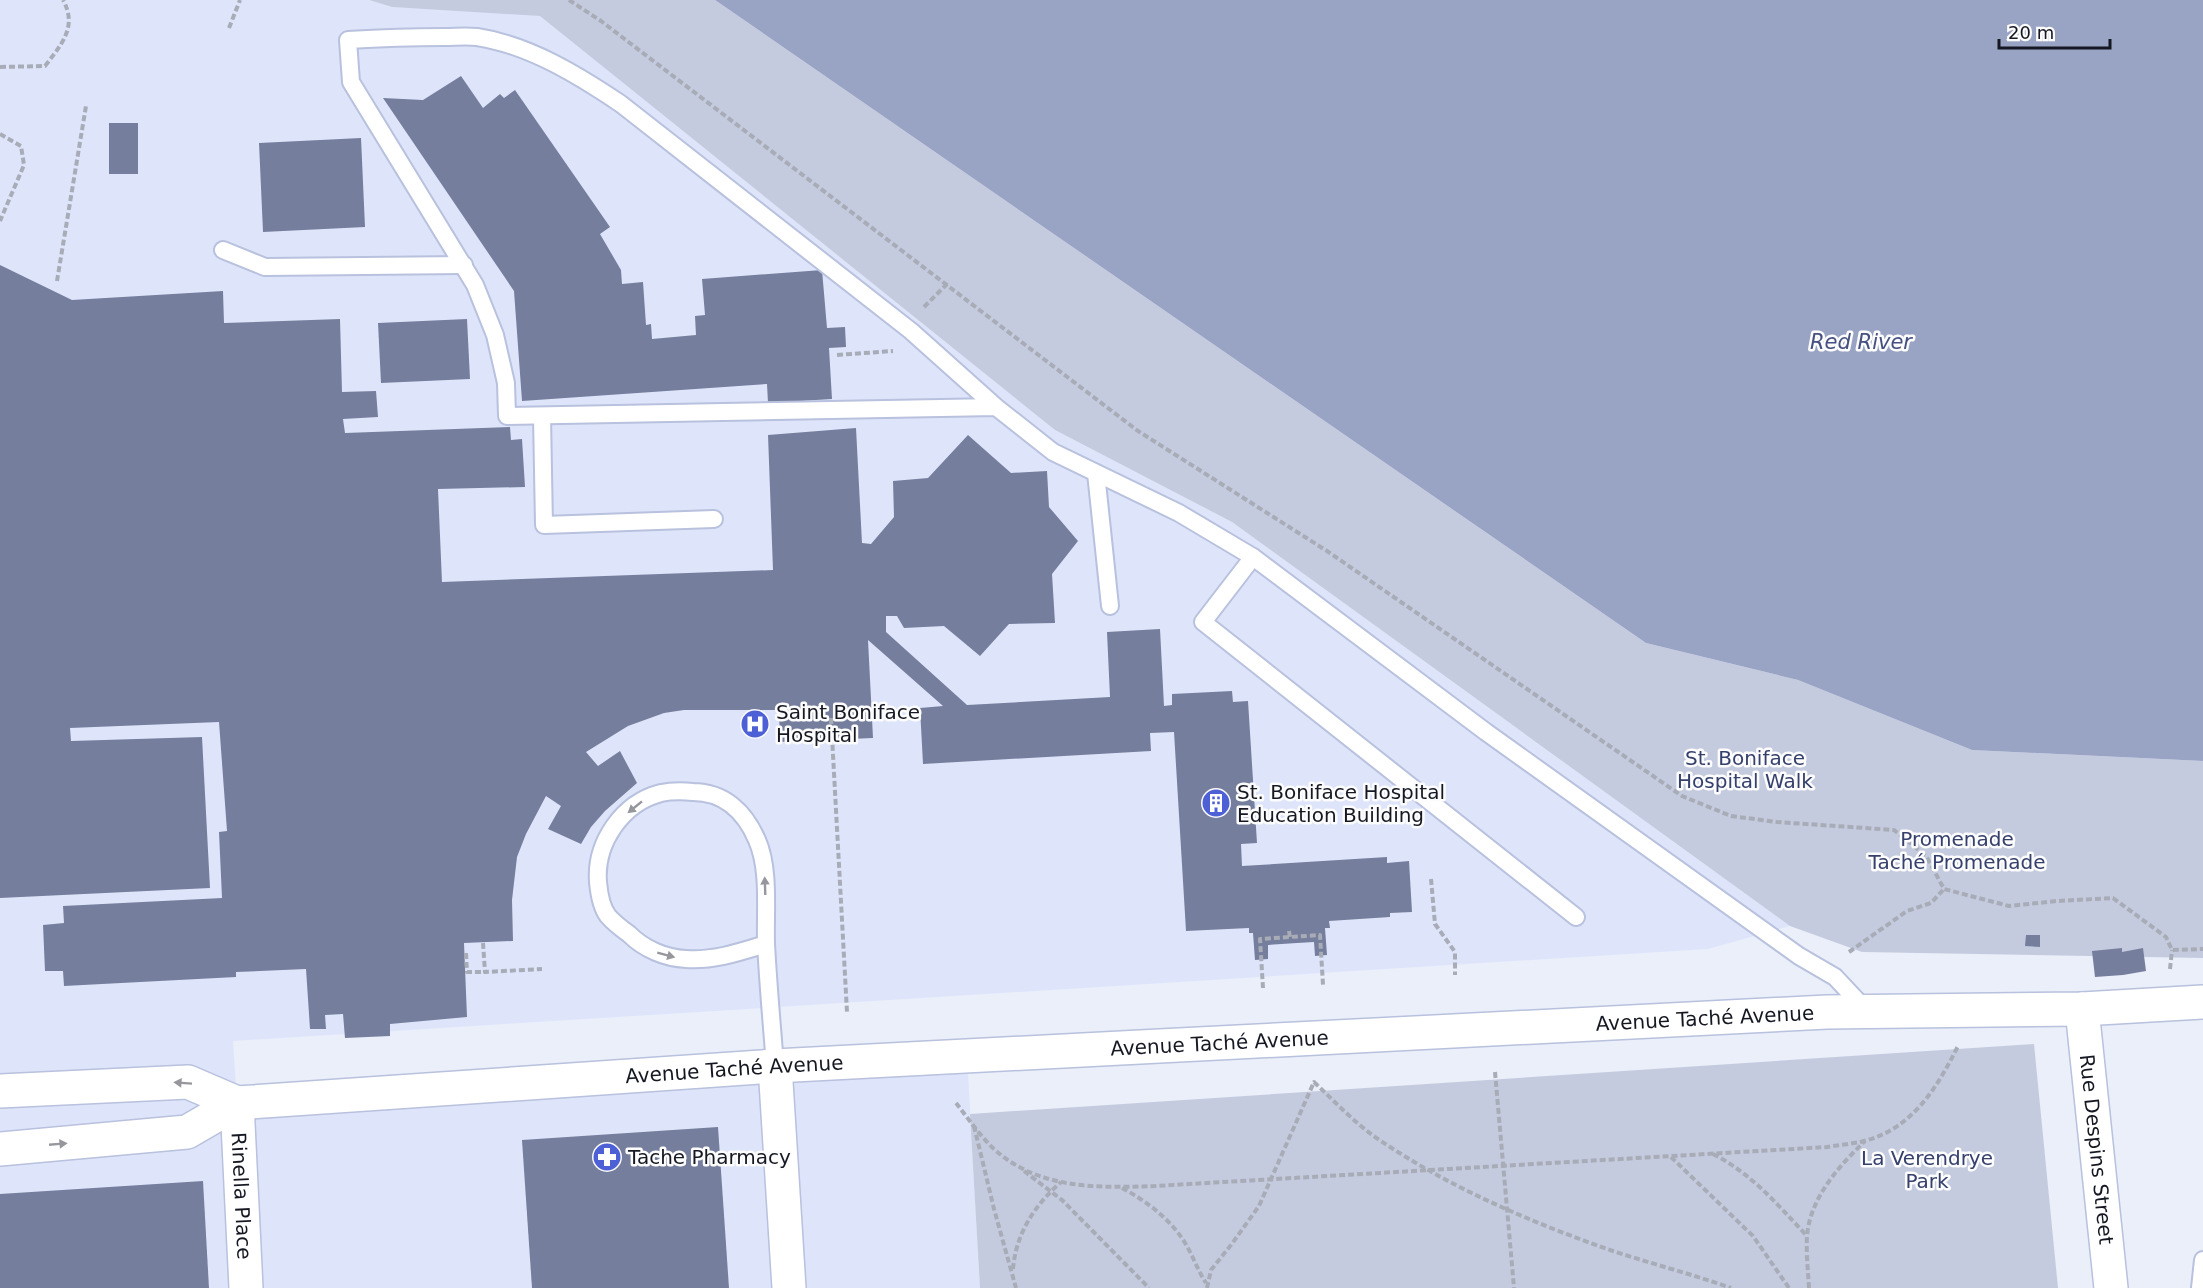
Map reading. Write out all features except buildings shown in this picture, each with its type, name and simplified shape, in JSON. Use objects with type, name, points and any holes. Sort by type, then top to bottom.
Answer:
[{"type":"street","name":"Avenue Taché Avenue","points":[[0,1149],[187,1132],[237,1103],[775,1066],[1867,1011],[2082,1010],[2203,1002]]},
{"type":"street","name":"Rue Despins Street","points":[[2082,1010],[2111,1288]]},
{"type":"street","points":[[775,1066],[789,1288]]},
{"type":"street","name":"Avenue Taché Avenue","points":[[0,1091],[188,1082],[237,1103]]},
{"type":"street","name":"Rinella Place","points":[[237,1103],[246,1288]]},
{"type":"lane","points":[[996,407],[507,416],[506,382],[495,335],[475,285],[351,82],[348,40],[475,37],[502,43],[531,53],[585,81],[621,104],[911,330],[996,407],[1053,452],[1179,513],[1253,557],[1486,732],[1799,956],[1835,977],[1867,1011]]},
{"type":"lane","points":[[223,250],[265,267],[464,265]]},
{"type":"lane","points":[[542,416],[543,525],[714,519]]},
{"type":"lane","points":[[1096,473],[1110,606]]},
{"type":"lane","points":[[1253,557],[1203,622],[1576,917]]},
{"type":"lane","points":[[766,944],[726,956],[685,959],[652,951],[633,938],[608,916],[600,901],[597,869],[600,851],[610,830],[641,801],[661,793],[703,792],[720,796],[734,805],[758,841],[764,864],[766,944],[775,1066]]},
{"type":"lane","points":[[2200,1288],[2203,1260]]},
{"type":"path","points":[[0,67],[45,66],[66,39],[69,10],[63,0]]},
{"type":"path","points":[[229,28],[240,0]]},
{"type":"path","points":[[568,0],[601,21],[1138,431],[1327,552],[1682,796],[1731,816],[1777,822],[1894,830],[1926,856],[1944,889],[2009,906],[2113,898],[2166,937],[2172,950],[2203,949]]},
{"type":"path","points":[[57,281],[86,106]]},
{"type":"path","points":[[0,134],[21,146],[24,165],[0,221]]},
{"type":"path","points":[[919,311],[948,284]]},
{"type":"path","points":[[837,355],[902,351]]},
{"type":"path","points":[[831,718],[847,1012]]},
{"type":"path","points":[[1431,879],[1435,924],[1455,952],[1455,975]]},
{"type":"path","points":[[1835,977],[1845,956],[1907,911],[1931,903],[1944,889]]},
{"type":"path","points":[[1289,931],[1290,937]]},
{"type":"path","points":[[1263,988],[1260,939],[1320,935],[1323,985]]},
{"type":"path","points":[[483,943],[485,972]]},
{"type":"path","points":[[466,953],[467,972],[542,969]]},
{"type":"path","points":[[1021,1169],[1078,1186],[1121,1187],[1827,1147],[1866,1140],[1892,1130],[1917,1112],[1935,1090],[1959,1043]]},
{"type":"path","points":[[1495,1071],[1514,1288]]},
{"type":"path","points":[[1207,1286],[1211,1270],[1258,1206],[1314,1082],[1343,1111],[1374,1136],[1484,1200],[1613,1250],[1731,1288]]},
{"type":"path","points":[[956,1103],[993,1149],[1062,1200],[1149,1288]]},
{"type":"path","points":[[974,1126],[1016,1288]]},
{"type":"path","points":[[1809,1288],[1808,1236],[1811,1219],[1819,1199],[1839,1166],[1866,1140]]},
{"type":"path","points":[[1713,1154],[1736,1166],[1759,1184],[1808,1236]]},
{"type":"path","points":[[1671,1156],[1753,1236],[1790,1288]]},
{"type":"path","points":[[1012,1272],[1014,1253],[1033,1211],[1062,1182]]},
{"type":"path","points":[[1121,1187],[1156,1209],[1168,1222],[1191,1253],[1207,1286]]},
{"type":"shaded area","name":"Saint Boniface Hospital","points":[[0,0],[369,0],[392,7],[540,15],[1055,430],[1232,522],[1790,926],[1708,949],[233,1041],[237,1102],[967,1055],[980,1288],[0,1288]]},
{"type":"green space","name":"St. Boniface Hospital Walk","points":[[369,0],[715,0],[1646,643],[1798,680],[1972,750],[2203,761],[2203,958],[1862,952],[1790,926],[1232,522],[1055,430],[540,16],[392,7]]},
{"type":"green space","name":"La Verendrye Park","points":[[2034,1044],[2058,1288],[980,1288],[970,1114]]},
{"type":"water","name":"Red River","points":[[715,0],[2203,0],[2203,761],[1972,750],[1798,680],[1646,643]]},
{"type":"place","name":"Saint Boniface Hospital","points":[[755,724]]},
{"type":"place","name":"St. Boniface Hospital Education Building","points":[[1216,803]]},
{"type":"place","name":"Tache Pharmacy","points":[[607,1157]]},
{"type":"park label","name":"Promenade Taché Promenade","points":[[1957,850]]}]
